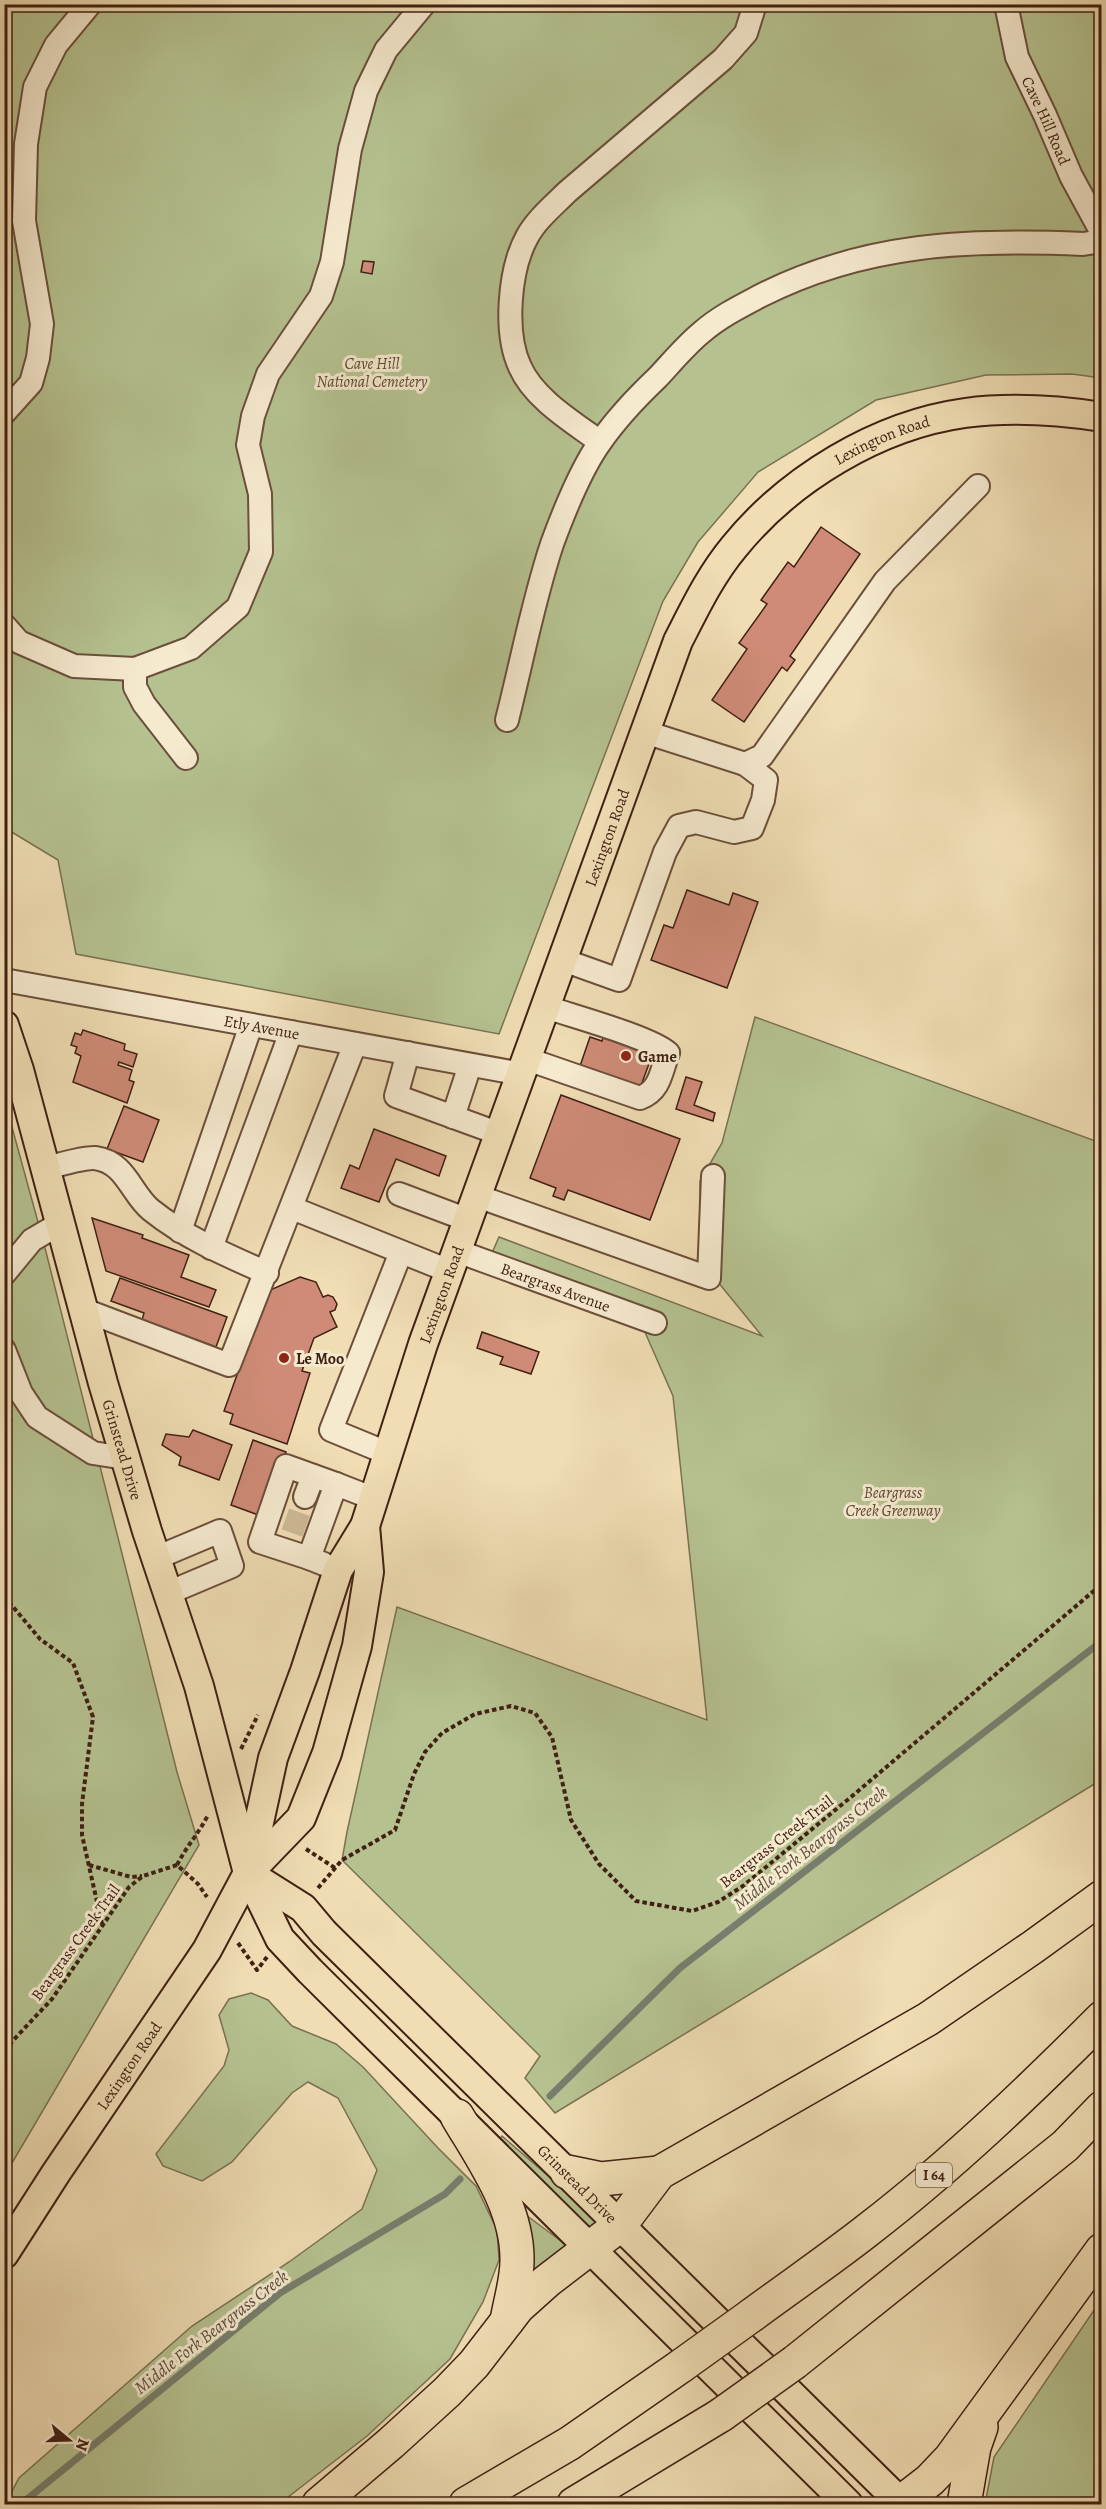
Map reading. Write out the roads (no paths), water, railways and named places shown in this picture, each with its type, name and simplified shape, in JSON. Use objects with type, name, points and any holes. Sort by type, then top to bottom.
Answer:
[{"type":"highway","points":[[319,2505],[392,2443],[447,2392],[474,2364],[507,2321],[547,2281],[620,2225],[659,2173],[928,2019],[1101,1897]]},
{"type":"highway","name":"I 64","points":[[466,2505],[570,2443],[870,2229],[970,2144],[1050,2070],[1101,2018]]},
{"type":"highway","points":[[574,2505],[721,2415],[795,2362],[1065,2146],[1101,2108]]},
{"type":"highway","points":[[458,2116],[510,2212],[517,2261],[507,2321]]},
{"type":"highway","points":[[567,2172],[601,2179],[659,2173]]},
{"type":"highway","points":[[901,2504],[940,2470],[987,2409],[1101,2250]]},
{"type":"highway","points":[[964,2505],[974,2447],[987,2409]]},
{"type":"main road","name":"Lexington Road","points":[[4,2254],[207,1950],[248,1873],[273,1758],[306,1671],[338,1570],[365,1526],[387,1453],[472,1208],[678,641],[706,585],[755,523],[810,477],[879,439],[915,425],[963,413],[1005,409],[1072,412],[1101,417]]},
{"type":"main road","name":"Grinstead Drive","points":[[4,1025],[46,1168],[125,1458],[199,1686],[248,1873],[280,1939],[848,2505]]},
{"type":"main road","name":"Lexington Road","points":[[248,1873],[301,1818],[327,1753],[347,1687],[362,1618],[369,1572],[365,1526]]},
{"type":"main road","name":"Grinstead Drive","points":[[248,1873],[303,1908],[324,1933],[901,2504]]},
{"type":"street","points":[[4,413],[31,383],[38,358],[42,324],[24,221],[26,144],[35,87],[56,45],[90,4]]},
{"type":"street","points":[[4,625],[19,642],[74,666],[135,669],[191,648],[238,607],[261,552],[260,494],[248,444],[254,416],[268,375],[321,296],[332,262],[350,149],[366,92],[386,50],[423,4]]},
{"type":"street","points":[[600,442],[539,393],[520,368],[511,336],[511,304],[516,268],[527,237],[545,214],[567,192],[723,59],[746,33],[756,4]]},
{"type":"street","name":"Cave Hill Road","points":[[1006,4],[1017,57],[1071,176],[1101,233]]},
{"type":"street","points":[[507,720],[552,543],[587,466],[600,442],[630,404],[703,331],[784,284],[825,268],[867,256],[913,248],[965,243],[1083,244],[1101,241]]},
{"type":"street","points":[[745,764],[762,756],[885,581],[978,486]]},
{"type":"street","points":[[135,669],[135,687],[144,704],[186,758]]},
{"type":"street","points":[[563,960],[619,980],[665,852],[679,826],[696,822],[735,832],[752,828],[763,800],[766,780],[745,764],[645,732]]},
{"type":"street","name":"Etly Avenue","points":[[4,980],[470,1065],[524,1066],[640,1098],[650,1094],[657,1087],[668,1053],[663,1048],[546,1007]]},
{"type":"street","points":[[180,1231],[251,1025]]},
{"type":"street","points":[[211,1248],[291,1032]]},
{"type":"street","points":[[84,1310],[229,1365],[355,1044]]},
{"type":"street","points":[[408,1053],[396,1096],[500,1134]]},
{"type":"street","points":[[453,1117],[470,1065]]},
{"type":"street","points":[[46,1168],[94,1158],[112,1164],[132,1184],[148,1208],[180,1231],[211,1248],[267,1273]]},
{"type":"street","points":[[399,1194],[472,1208],[709,1278],[713,1176]]},
{"type":"street","name":"Beargrass Avenue","points":[[292,1208],[401,1252],[453,1261],[655,1323]]},
{"type":"street","points":[[4,1274],[32,1240],[61,1222]]},
{"type":"street","points":[[387,1453],[331,1430],[401,1252]]},
{"type":"street","points":[[4,1350],[21,1393],[37,1417],[93,1453],[125,1458]]},
{"type":"street","points":[[260,1542],[286,1466],[372,1498]]},
{"type":"street","points":[[305,1497],[313,1476]]},
{"type":"street","points":[[309,1558],[336,1484]]},
{"type":"street","points":[[156,1558],[220,1531],[232,1566],[168,1593]]},
{"type":"street","points":[[227,1552],[260,1542],[289,1542],[309,1558],[338,1570]]},
{"type":"waterway","name":"Middle Fork Beargrass Creek","points":[[550,2096],[680,1968],[1102,1641]]},
{"type":"waterway","name":"Middle Fork Beargrass Creek","points":[[21,2504],[280,2293],[445,2194],[460,2179]]},
{"type":"tunnel","points":[[292,1533],[305,1497]]},
{"type":"place","name":"Game","points":[[626,1056]]},
{"type":"place","name":"Le Moo","points":[[284,1358]]},
{"type":"park label","name":"Cave Hill National Cemetery","points":[[372,372]]},
{"type":"park label","name":"Beargrass Creek Greenway","points":[[893,1501]]}]
